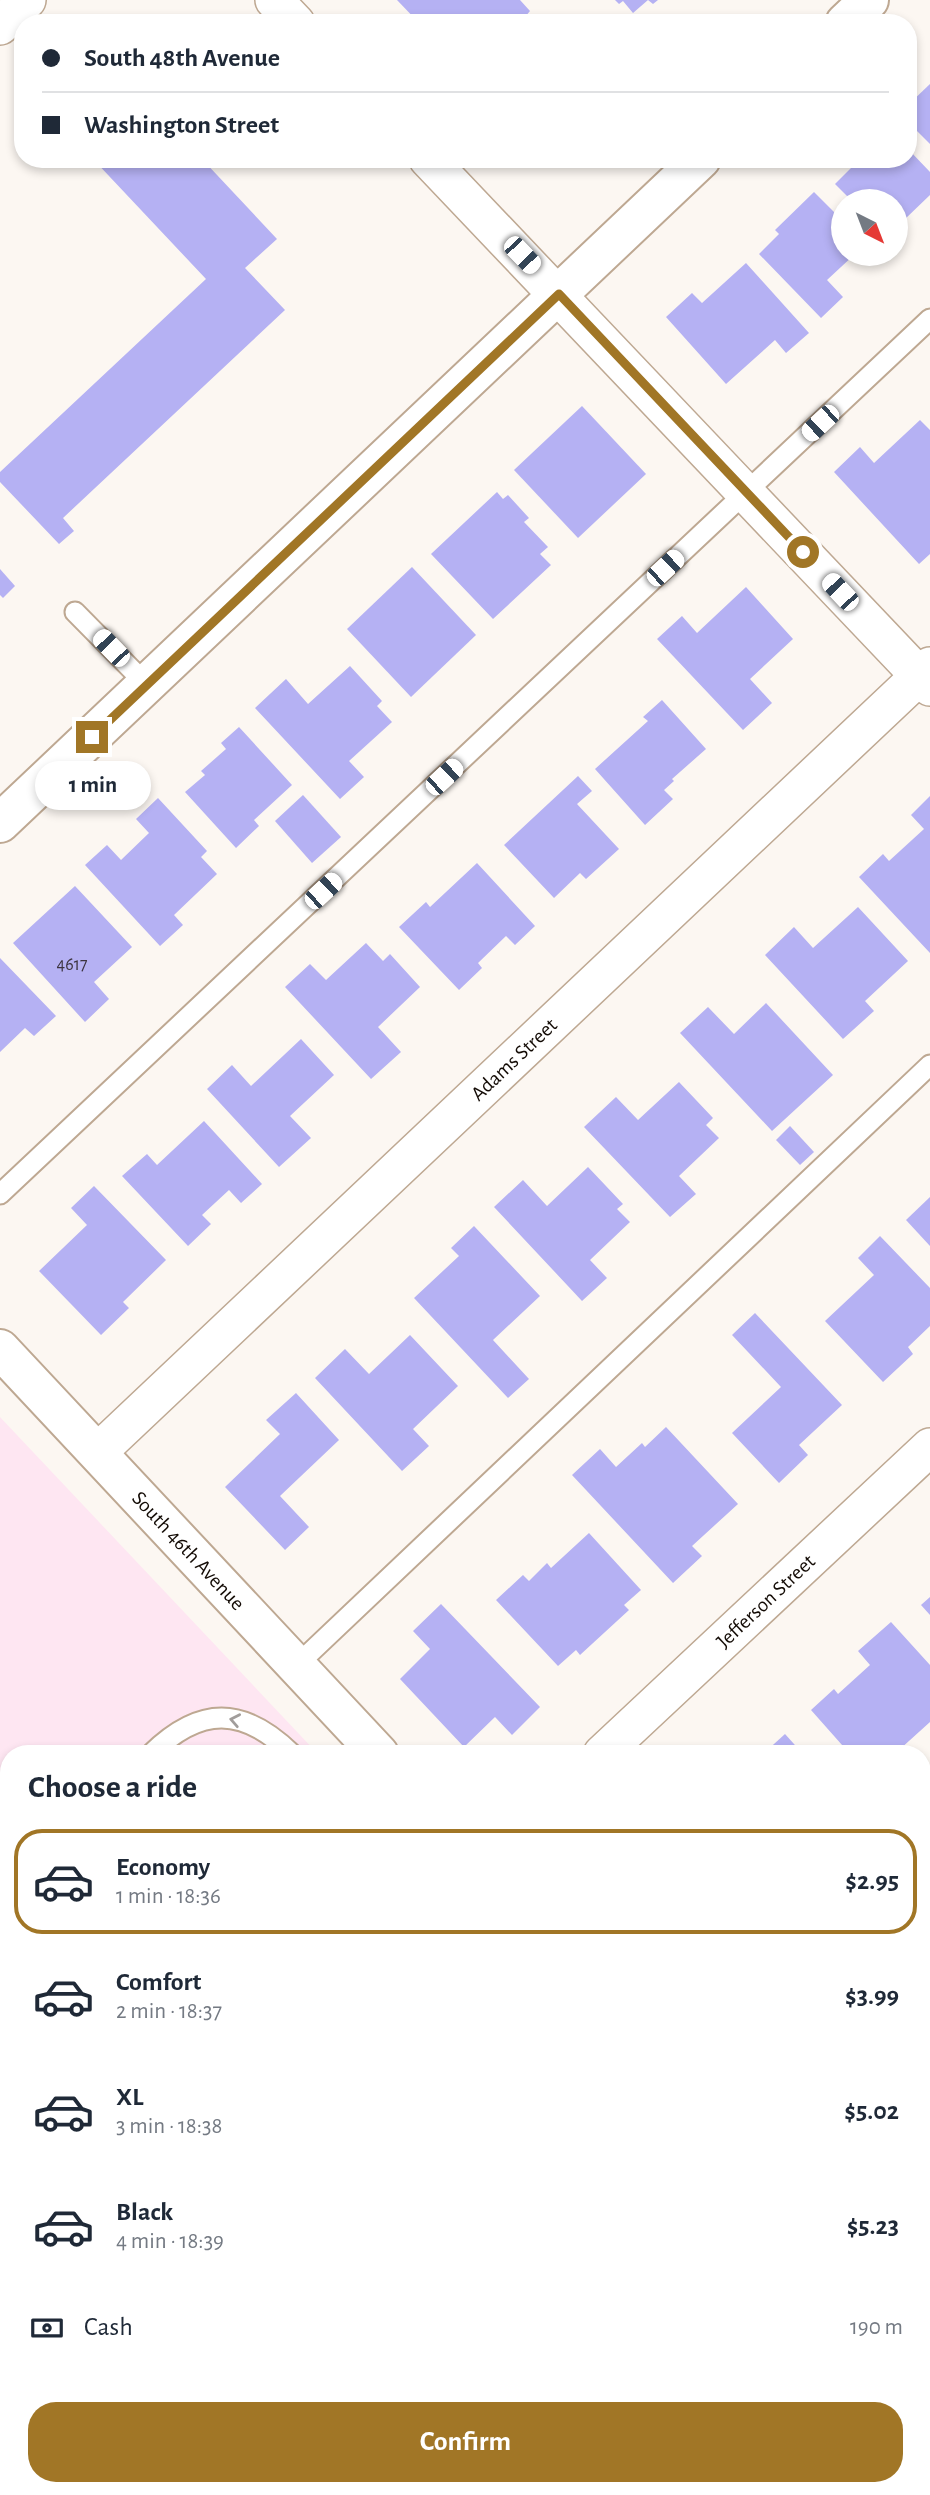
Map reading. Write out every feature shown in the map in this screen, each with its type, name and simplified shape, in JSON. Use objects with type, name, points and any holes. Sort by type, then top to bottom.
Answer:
[{"type":"street","points":[[0,26],[27,0]]},
{"type":"street","points":[[274,0],[287,14]]},
{"type":"street","points":[[854,14],[869,0]]},
{"type":"street","points":[[437,168],[926,676]]},
{"type":"street","points":[[0,823],[692,168]]},
{"type":"street","name":"Adams Street","points":[[98,1452],[926,676]]},
{"type":"street","name":"South 46th Avenue","points":[[0,1349],[371,1745]]},
{"type":"street","name":"Jefferson Street","points":[[612,1745],[930,1447]]},
{"type":"lane","points":[[0,1194],[930,320]]},
{"type":"lane","points":[[75,612],[147,685]]},
{"type":"lane","points":[[297,1665],[930,1065]]},
{"type":"lane","points":[[164,1745],[200,1719],[230,1717],[261,1727],[282,1745]]},
{"type":"shaded area","points":[[0,1417],[309,1745],[0,1745]]},
{"type":"building","points":[[397,0],[520,0],[530,11],[528,14],[410,14]]},
{"type":"building","points":[[615,0],[648,0],[633,13],[623,1],[619,4]]},
{"type":"building","points":[[930,84],[930,144],[917,131],[917,96]]},
{"type":"building","points":[[917,158],[930,172],[930,195],[908,216],[908,189],[840,189],[835,184],[851,168],[917,168]]},
{"type":"building","points":[[101,168],[210,168],[277,239],[245,268],[285,310],[63,518],[74,531],[59,544],[0,482],[0,472],[206,279]]},
{"type":"building","points":[[814,192],[831,209],[831,266],[842,266],[827,280],[843,297],[821,318],[759,254],[779,234],[775,230]]},
{"type":"building","points":[[746,263],[809,333],[786,353],[775,340],[726,384],[666,317],[692,293],[702,303]]},
{"type":"building","points":[[582,406],[646,474],[578,538],[514,470]]},
{"type":"building","points":[[920,420],[930,430],[930,554],[919,564],[834,472],[860,447],[874,463]]},
{"type":"building","points":[[497,492],[503,499],[508,495],[529,518],[524,522],[548,547],[540,554],[551,565],[493,619],[431,554]]},
{"type":"building","points":[[412,567],[476,635],[411,697],[347,629]]},
{"type":"building","points":[[0,569],[15,586],[3,598],[0,595]]},
{"type":"building","points":[[746,587],[793,639],[750,679],[772,703],[743,730],[657,639],[682,616],[697,633]]},
{"type":"building","points":[[350,666],[382,701],[377,706],[392,722],[349,761],[364,777],[340,799],[255,708],[286,679],[308,704]]},
{"type":"building","points":[[662,700],[706,749],[672,779],[674,781],[664,790],[673,799],[645,825],[595,769],[648,721],[643,717]]},
{"type":"building","points":[[239,727],[292,785],[254,820],[259,826],[236,848],[185,792],[205,775],[201,771],[226,749],[221,743]]},
{"type":"building","points":[[578,776],[592,791],[577,804],[619,849],[586,879],[580,873],[554,898],[504,845]]},
{"type":"building","points":[[303,795],[341,837],[312,863],[275,821]]},
{"type":"building","points":[[930,796],[930,953],[859,877],[883,854],[889,861],[924,829],[911,815]]},
{"type":"building","points":[[158,798],[207,851],[201,857],[217,874],[174,915],[183,925],[160,946],[85,865],[107,845],[121,860],[149,833],[136,819]]},
{"type":"building","points":[[477,863],[535,926],[515,945],[506,936],[478,963],[482,968],[459,990],[399,927],[426,902],[430,907]]},
{"type":"building","points":[[75,886],[132,947],[94,982],[109,999],[85,1022],[13,943]]},
{"type":"building","points":[[858,907],[908,961],[865,1001],[874,1011],[843,1039],[765,955],[794,927],[813,948]]},
{"type":"building","points":[[366,943],[383,961],[390,954],[420,987],[378,1027],[401,1052],[371,1079],[285,987],[310,964],[326,980]]},
{"type":"building","points":[[0,958],[56,1016],[34,1036],[25,1028],[0,1052]]},
{"type":"building","points":[[766,1003],[833,1075],[772,1131],[680,1033],[708,1007],[734,1034]]},
{"type":"building","points":[[301,1039],[334,1075],[290,1116],[311,1138],[279,1167],[207,1089],[232,1065],[251,1086]]},
{"type":"building","points":[[679,1082],[713,1118],[706,1125],[719,1138],[679,1176],[696,1194],[670,1217],[584,1127],[616,1097],[638,1120]]},
{"type":"building","points":[[204,1121],[262,1184],[241,1203],[229,1190],[202,1215],[211,1224],[188,1246],[122,1176],[147,1154],[157,1165]]},
{"type":"building","points":[[790,1126],[814,1152],[800,1165],[776,1140]]},
{"type":"building","points":[[588,1167],[623,1204],[617,1209],[630,1222],[590,1260],[607,1278],[582,1301],[494,1207],[523,1180],[547,1206]]},
{"type":"building","points":[[94,1186],[166,1260],[123,1302],[129,1308],[101,1335],[39,1271],[87,1225],[71,1208]]},
{"type":"building","points":[[930,1197],[930,1246],[906,1220]]},
{"type":"building","points":[[474,1226],[540,1296],[493,1340],[529,1379],[508,1398],[414,1298],[459,1256],[451,1248]]},
{"type":"building","points":[[880,1236],[930,1288],[930,1326],[908,1347],[913,1354],[883,1382],[825,1321],[874,1275],[858,1258]]},
{"type":"building","points":[[755,1313],[842,1405],[799,1445],[808,1455],[779,1483],[732,1433],[781,1387],[732,1335]]},
{"type":"building","points":[[410,1335],[458,1386],[413,1429],[429,1446],[402,1471],[315,1378],[345,1349],[369,1374]]},
{"type":"building","points":[[296,1393],[339,1440],[280,1496],[309,1527],[285,1550],[225,1487],[280,1434],[266,1420]]},
{"type":"building","points":[[666,1427],[738,1504],[692,1546],[702,1556],[673,1583],[572,1475],[600,1449],[616,1467],[642,1443],[645,1447]]},
{"type":"building","points":[[589,1533],[641,1590],[624,1605],[629,1610],[580,1655],[576,1650],[558,1666],[496,1600],[523,1575],[529,1581],[547,1563],[551,1568]]},
{"type":"building","points":[[930,1597],[930,1615],[921,1605]]},
{"type":"building","points":[[441,1604],[540,1707],[512,1735],[495,1717],[466,1745],[462,1745],[400,1679],[430,1649],[413,1631]]},
{"type":"building","points":[[891,1622],[930,1665],[930,1722],[905,1745],[842,1745],[811,1710],[834,1689],[838,1694],[870,1665],[858,1651]]},
{"type":"building","points":[[785,1734],[795,1745],[773,1745]]},
{"type":"route","points":[[92,737],[559,294],[803,552]]}]
